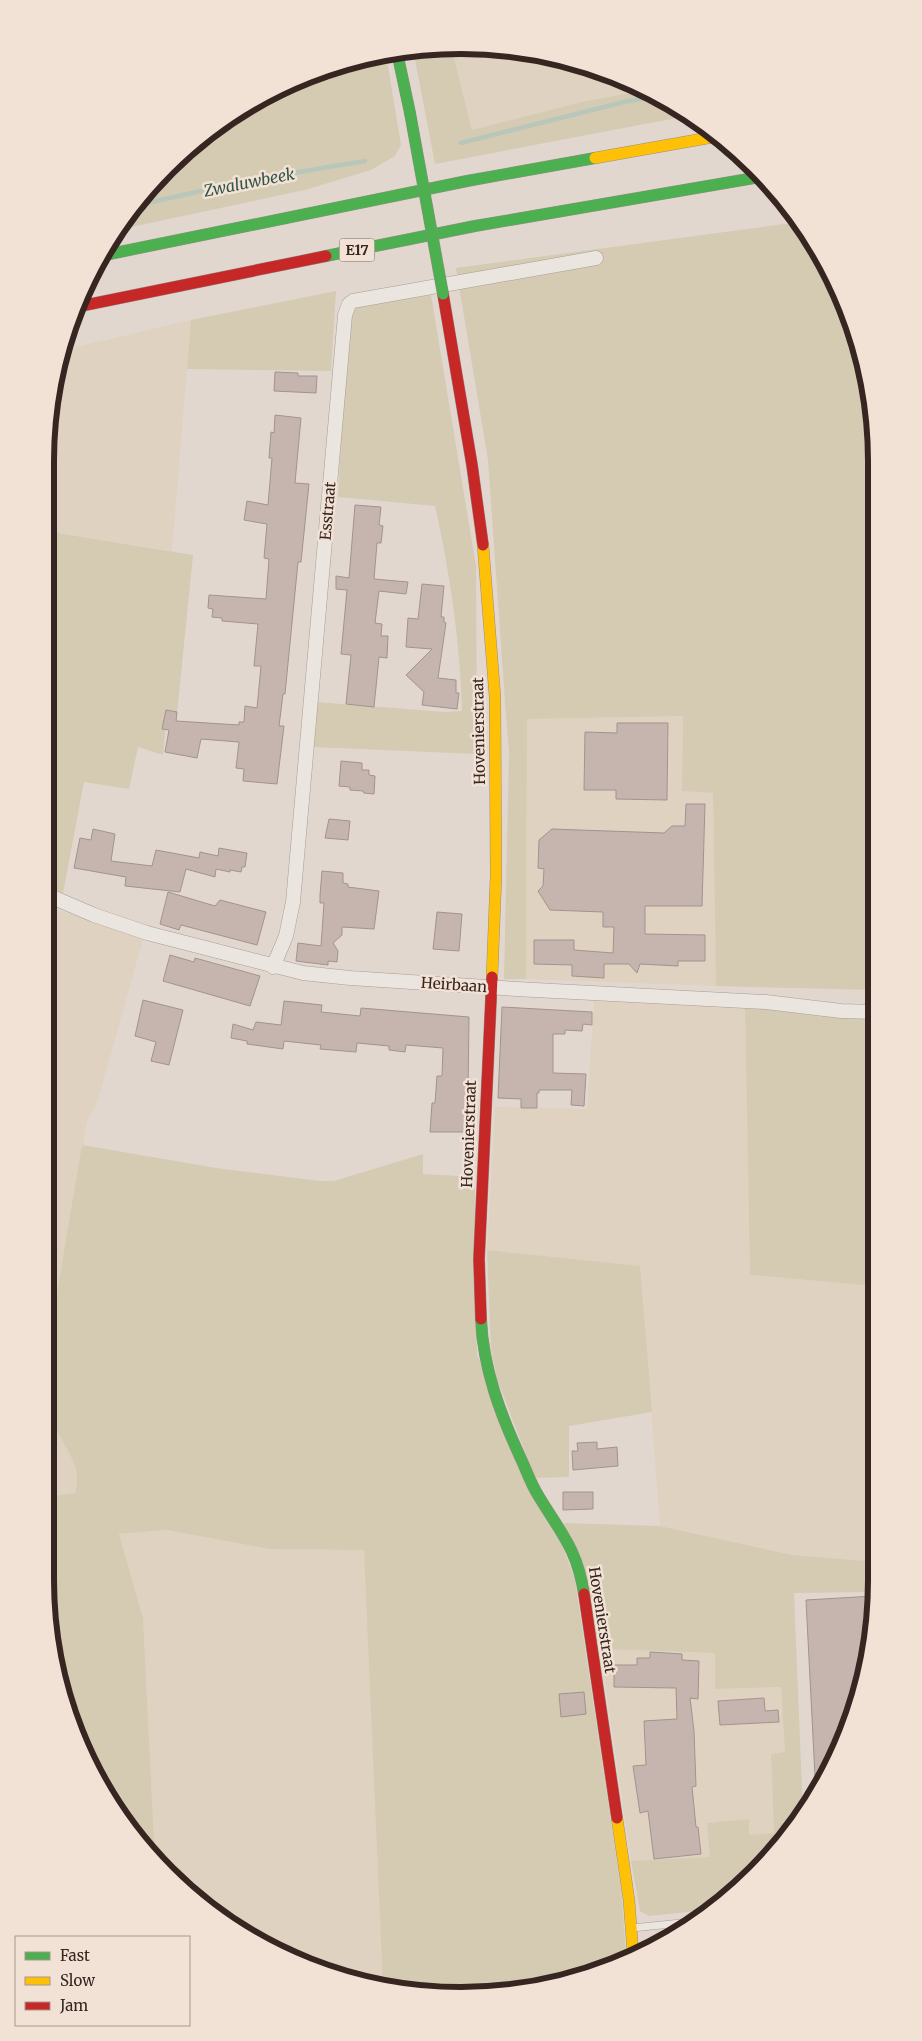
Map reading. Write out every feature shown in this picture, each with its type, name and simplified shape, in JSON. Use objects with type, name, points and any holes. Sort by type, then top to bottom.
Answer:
[{"type":"main road","name":"Hovenierstraat","points":[[398,59],[443,294],[472,465],[484,558],[495,697],[496,876],[479,1259],[482,1335],[490,1381],[513,1442],[537,1494],[567,1539],[577,1560],[582,1579],[634,1948]]},
{"type":"main road","points":[[110,254],[467,181],[709,138]]},
{"type":"main road","name":"E17","points":[[85,305],[475,226],[754,178]]},
{"type":"street","name":"Esstraat","points":[[273,966],[286,936],[293,902],[344,315],[348,304],[353,301],[596,258]]},
{"type":"street","name":"Heirbaan","points":[[54,898],[94,915],[147,933],[303,973],[490,987],[766,1002],[841,1011],[868,1012]]},
{"type":"lane","points":[[632,1928],[681,1923]]},
{"type":"shaded area","points":[[453,54],[514,57],[540,62],[592,75],[633,92],[582,102],[472,130]]},
{"type":"shaded area","points":[[453,54],[472,130],[582,102],[633,92],[680,117],[435,164],[414,57]]},
{"type":"shaded area","points":[[387,61],[401,145],[395,156],[371,170],[305,190],[127,228],[155,192],[173,173],[192,155],[235,122],[257,108],[305,85],[330,75]]},
{"type":"shaded area","points":[[791,223],[814,257],[847,330],[865,408],[867,434],[868,990],[716,986],[713,793],[682,791],[683,716],[527,719],[526,979],[504,979],[509,751],[488,460],[456,268]]},
{"type":"shaded area","points":[[336,291],[331,371],[187,369],[191,320]]},
{"type":"shaded area","points":[[431,295],[476,566],[477,754],[313,747],[316,702],[445,712],[462,711],[459,659],[453,608],[435,506],[338,497],[348,312],[350,307]]},
{"type":"shaded area","points":[[191,320],[172,551],[54,532],[54,461],[57,408],[70,348]]},
{"type":"shaded area","points":[[54,532],[193,555],[176,724],[166,724],[163,755],[138,747],[129,789],[84,782],[63,893],[54,890]]},
{"type":"shaded area","points":[[683,716],[682,791],[713,793],[716,986],[526,979],[527,719]]},
{"type":"shaded area","points":[[54,908],[143,939],[98,1100],[87,1122],[54,1312]]},
{"type":"shaded area","points":[[594,1000],[745,1007],[750,1275],[868,1285],[868,1561],[792,1555],[660,1526],[640,1266],[487,1250],[495,1107],[587,1109]]},
{"type":"shaded area","points":[[745,1007],[868,1014],[868,1285],[750,1275]]},
{"type":"shaded area","points":[[82,1145],[216,1168],[320,1181],[334,1181],[423,1154],[423,1174],[475,1177],[477,1355],[565,1552],[575,1580],[622,1896],[626,1952],[592,1966],[514,1984],[461,1987],[434,1986],[383,1979],[364,1550],[270,1549],[167,1530],[119,1534],[143,1618],[154,1848],[122,1806],[108,1784],[85,1736],[75,1711],[57,1633],[54,1580],[54,1496],[75,1493],[77,1482],[74,1463],[54,1425],[54,1311]]},
{"type":"shaded area","points":[[487,1250],[640,1266],[652,1412],[569,1426],[569,1477],[535,1478],[497,1379],[491,1350]]},
{"type":"shaded area","points":[[54,1424],[73,1457],[78,1484],[75,1493],[54,1496]]},
{"type":"shaded area","points":[[564,1523],[660,1526],[792,1555],[868,1561],[868,1592],[794,1593],[803,1802],[767,1849],[749,1868],[730,1886],[698,1911],[649,1916],[640,1911],[631,1861],[710,1857],[707,1823],[749,1819],[749,1835],[774,1833],[771,1754],[785,1752],[781,1687],[715,1689],[715,1653],[600,1649]]},
{"type":"shaded area","points":[[167,1530],[270,1549],[365,1550],[383,1979],[330,1966],[257,1933],[235,1919],[192,1886],[154,1848],[143,1618],[119,1534]]},
{"type":"shaded area","points":[[600,1649],[715,1653],[715,1689],[781,1687],[785,1752],[771,1754],[774,1834],[749,1836],[748,1819],[708,1823],[711,1857],[631,1861]]},
{"type":"building","points":[[275,372],[298,373],[298,376],[317,376],[316,393],[274,391]]},
{"type":"building","points":[[275,415],[301,418],[295,483],[309,484],[301,562],[298,562],[285,694],[283,694],[279,726],[284,726],[277,784],[243,781],[244,769],[236,768],[239,742],[201,739],[197,758],[165,752],[169,730],[162,729],[166,710],[177,712],[176,721],[239,725],[239,722],[244,722],[245,706],[257,708],[261,666],[254,666],[258,624],[222,621],[222,618],[212,617],[213,609],[208,608],[209,595],[266,599],[269,559],[264,558],[267,524],[244,520],[247,501],[268,505],[272,458],[269,458],[271,432],[274,433]]},
{"type":"building","points":[[355,505],[381,507],[379,525],[383,526],[381,543],[377,543],[374,579],[408,582],[406,594],[379,591],[375,623],[382,624],[381,636],[388,636],[387,658],[379,657],[374,707],[346,704],[351,655],[341,654],[347,590],[336,589],[336,576],[349,578]]},
{"type":"building","points":[[422,584],[444,586],[441,617],[444,617],[444,622],[446,623],[438,678],[456,680],[456,693],[459,693],[457,709],[422,705],[424,692],[406,675],[432,649],[406,647],[408,618],[418,619]]},
{"type":"building","points":[[617,723],[668,723],[667,800],[616,799],[616,790],[584,790],[585,732],[617,733]]},
{"type":"building","points":[[341,761],[362,763],[362,770],[369,770],[369,775],[375,776],[374,794],[339,786]]},
{"type":"building","points":[[686,804],[705,804],[702,906],[645,906],[645,934],[705,935],[705,961],[678,961],[678,966],[640,964],[637,973],[629,964],[604,964],[604,978],[572,976],[572,965],[534,964],[534,940],[574,940],[574,950],[613,953],[614,927],[603,927],[603,912],[550,910],[538,891],[543,886],[544,869],[538,868],[539,840],[552,829],[664,833],[672,826],[685,826]]},
{"type":"building","points":[[329,819],[350,821],[348,840],[325,838]]},
{"type":"building","points":[[93,829],[115,834],[111,861],[152,866],[156,850],[199,858],[200,852],[218,856],[219,848],[247,853],[245,867],[242,867],[241,872],[216,869],[215,877],[186,869],[180,892],[125,886],[126,877],[74,868],[80,838],[91,840]]},
{"type":"building","points":[[322,871],[343,873],[343,883],[348,884],[348,887],[379,891],[374,929],[342,927],[342,935],[333,943],[338,951],[337,962],[328,961],[328,965],[296,961],[298,943],[321,946],[324,903],[320,903]]},
{"type":"building","points":[[168,892],[215,906],[220,900],[266,912],[257,945],[181,925],[179,930],[160,924]]},
{"type":"building","points":[[437,912],[462,914],[459,951],[433,949]]},
{"type":"building","points":[[170,955],[194,962],[195,958],[260,976],[250,1006],[163,981]]},
{"type":"building","points":[[143,1000],[183,1010],[169,1065],[151,1061],[156,1042],[135,1036]]},
{"type":"building","points":[[284,1001],[322,1005],[321,1012],[360,1016],[361,1008],[469,1017],[468,1092],[475,1092],[474,1113],[465,1114],[465,1132],[430,1132],[432,1103],[435,1103],[437,1076],[442,1076],[443,1048],[406,1045],[405,1052],[389,1050],[389,1046],[357,1043],[356,1052],[320,1049],[321,1045],[284,1041],[283,1049],[247,1044],[247,1041],[231,1038],[233,1024],[253,1030],[256,1022],[281,1025]]},
{"type":"building","points":[[502,1007],[592,1012],[592,1025],[583,1024],[582,1031],[565,1030],[565,1034],[553,1034],[553,1073],[586,1074],[584,1106],[571,1105],[572,1090],[539,1090],[539,1093],[537,1093],[537,1108],[521,1108],[521,1099],[498,1098]]},
{"type":"building","points":[[597,1442],[597,1449],[617,1447],[618,1466],[573,1470],[572,1451],[578,1451],[577,1443]]},
{"type":"building","points":[[563,1492],[593,1492],[593,1509],[563,1510]]},
{"type":"building","points":[[867,1596],[865,1633],[847,1711],[815,1781],[806,1600]]},
{"type":"building","points":[[650,1652],[682,1654],[682,1660],[699,1661],[698,1699],[690,1698],[694,1731],[696,1786],[692,1787],[701,1854],[654,1859],[648,1811],[640,1813],[633,1766],[646,1765],[644,1721],[677,1719],[676,1688],[614,1687],[614,1665],[637,1665],[637,1658],[650,1658]]},
{"type":"building","points":[[584,1692],[586,1714],[561,1717],[559,1694]]},
{"type":"building","points":[[764,1698],[765,1711],[778,1710],[779,1722],[720,1725],[718,1701]]},
{"type":"waterway","name":"Zwaluwbeek","points":[[461,143],[645,98]]},
{"type":"waterway","name":"Zwaluwbeek","points":[[146,203],[245,181],[365,161]]},
{"type":"traffic: fast","points":[[398,59],[410,113]]},
{"type":"traffic: fast","points":[[410,113],[443,294]]},
{"type":"traffic: fast","points":[[110,254],[467,181],[595,158]]},
{"type":"traffic: fast","points":[[326,256],[475,226],[754,178]]},
{"type":"traffic: fast","points":[[481,1319],[485,1356],[500,1409],[533,1487],[572,1552],[577,1564],[584,1594]]},
{"type":"traffic: slow","points":[[595,158],[709,138]]},
{"type":"traffic: slow","points":[[483,545],[495,697],[496,876],[492,977]]},
{"type":"traffic: slow","points":[[617,1818],[629,1900],[633,1949]]},
{"type":"traffic: jam","points":[[85,305],[326,256]]},
{"type":"traffic: jam","points":[[443,294],[472,465],[483,545]]},
{"type":"traffic: jam","points":[[481,1319],[479,1259],[492,977]]},
{"type":"traffic: jam","points":[[584,1594],[617,1818]]}]
